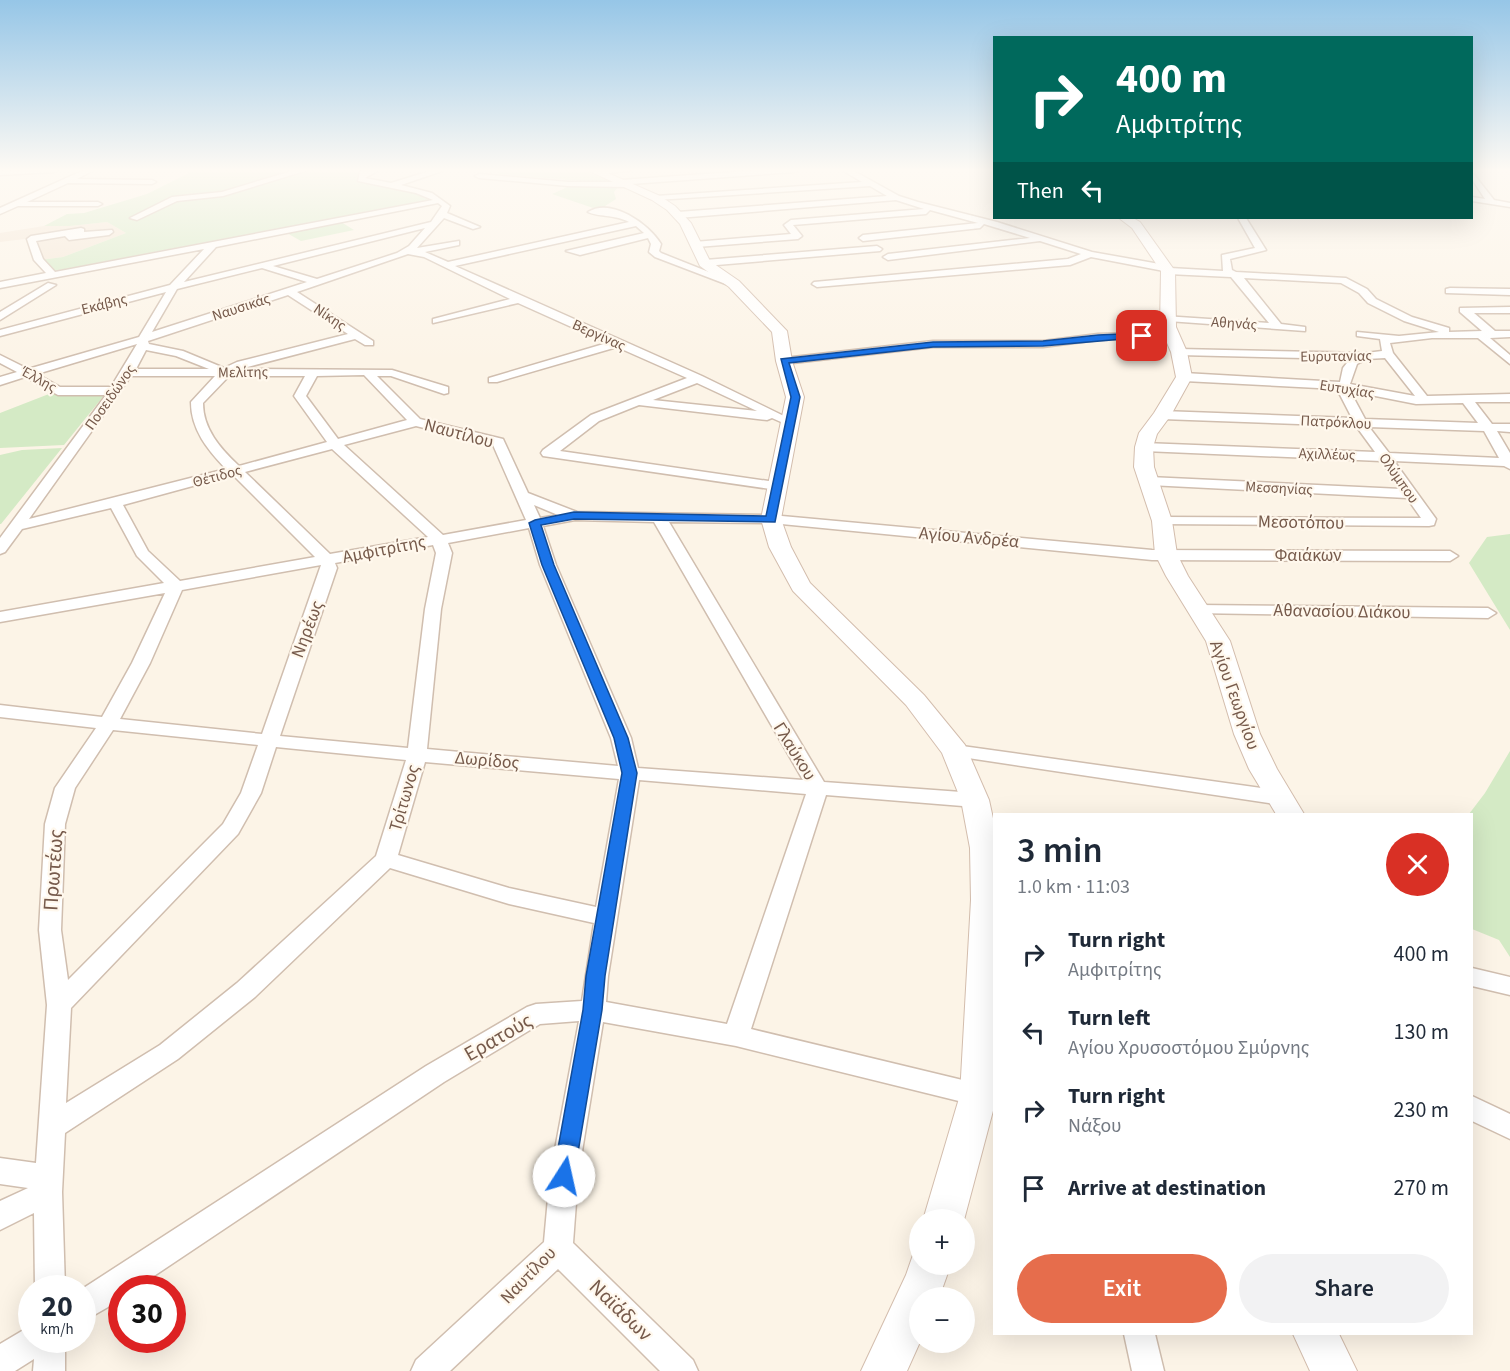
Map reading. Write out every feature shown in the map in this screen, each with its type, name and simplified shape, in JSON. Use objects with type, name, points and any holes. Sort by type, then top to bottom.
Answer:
[{"type":"main road","points":[[689,234],[701,254],[734,284],[779,331],[784,361],[795,397],[782,419],[777,486],[771,519],[780,547],[801,586],[915,700],[955,751],[975,800],[985,848],[987,1098],[947,1209]]},
{"type":"main road","points":[[1142,234],[1166,270],[1172,335],[1184,377],[1162,415],[1148,433],[1144,447]]},
{"type":"main road","name":"Αγίου Γεωργίου","points":[[1144,447],[1144,467],[1162,521],[1166,554],[1197,610],[1218,642],[1247,734],[1263,769],[1286,806]]},
{"type":"main road","points":[[884,1371],[927,1275]]},
{"type":"main road","points":[[1316,1335],[1334,1371]]},
{"type":"street","points":[[51,273],[50,269],[39,260],[31,239],[58,234]]},
{"type":"street","points":[[32,242],[94,234]]},
{"type":"street","points":[[0,285],[51,273],[262,234]]},
{"type":"street","name":"Εκάβης","points":[[0,333],[97,306],[392,234]]},
{"type":"street","name":"Ναυσικάς","points":[[0,381],[143,343],[410,251],[424,234]]},
{"type":"street","points":[[448,265],[587,234]]},
{"type":"street","points":[[701,254],[797,234]]},
{"type":"street","points":[[857,234],[921,284]]},
{"type":"street","points":[[863,238],[901,234]]},
{"type":"street","points":[[1027,234],[1090,254],[1166,270],[1343,279],[1363,291],[1372,301],[1408,319],[1464,335]]},
{"type":"street","points":[[1253,234],[1262,247],[1258,252],[1226,257],[1228,271],[1239,278],[1278,327]]},
{"type":"street","points":[[571,251],[578,252],[649,235],[656,242],[654,252],[658,255],[734,284]]},
{"type":"street","points":[[888,257],[1044,239]]},
{"type":"street","name":"Ποσειδώνος","points":[[0,549],[128,373],[173,288],[214,243]]},
{"type":"street","points":[[410,251],[456,243]]},
{"type":"street","points":[[701,254],[877,249]]},
{"type":"street","name":"Βεργίνας","points":[[410,251],[448,265],[519,300],[698,378],[782,419]]},
{"type":"street","points":[[817,284],[1070,262],[1090,254]]},
{"type":"street","points":[[264,266],[317,282]]},
{"type":"street","points":[[188,271],[209,279]]},
{"type":"street","points":[[0,317],[51,285]]},
{"type":"street","points":[[1450,291],[1510,292]]},
{"type":"street","name":"Νίκης","points":[[291,292],[369,343]]},
{"type":"street","points":[[437,321],[519,300]]},
{"type":"street","points":[[1508,311],[1464,310],[1508,357]]},
{"type":"street","name":"Αθηνάς","points":[[1172,335],[1278,327],[1301,329]]},
{"type":"street","points":[[327,560],[213,448],[197,417],[195,405],[226,372],[242,363],[356,334]]},
{"type":"street","points":[[1361,334],[1406,338]]},
{"type":"street","name":"Ευρυτανίας","points":[[1172,335],[1365,357],[1388,354],[1384,341],[1510,334]]},
{"type":"street","points":[[784,361],[933,344],[1043,344],[1098,338],[1172,335]]},
{"type":"street","points":[[143,343],[178,353],[226,372]]},
{"type":"street","points":[[493,380],[618,343]]},
{"type":"street","points":[[1388,354],[1424,400]]},
{"type":"street","points":[[1343,386],[1347,384],[1349,365],[1353,360],[1365,357]]},
{"type":"street","name":"Έλλης","points":[[0,358],[58,391],[115,391]]},
{"type":"street","points":[[314,371],[300,397],[335,444],[438,538]]},
{"type":"street","name":"Μελίτης","points":[[128,373],[314,371],[392,373],[444,390]]},
{"type":"street","name":"Ναυτίλου","points":[[363,372],[416,422],[498,442],[535,523],[548,565],[621,738],[630,773],[564,1176],[558,1250],[427,1371]]},
{"type":"street","name":"Ευτυχίας","points":[[1184,377],[1343,386],[1405,399],[1510,398]]},
{"type":"street","points":[[698,378],[595,418],[548,453],[777,486]]},
{"type":"street","name":"Ολύμπου","points":[[1343,386],[1350,405],[1361,424],[1425,514]]},
{"type":"street","points":[[1466,399],[1489,428],[1509,463]]},
{"type":"street","points":[[638,402],[782,419]]},
{"type":"street","name":"Πατρόκλου","points":[[1162,415],[1510,428]]},
{"type":"street","name":"Θέτιδος","points":[[17,526],[115,503],[416,422]]},
{"type":"street","name":"Αχιλλέως","points":[[1144,447],[1509,463]]},
{"type":"street","name":"Μεσσηνίας","points":[[1149,481],[1410,494]]},
{"type":"street","points":[[521,495],[574,516]]},
{"type":"street","points":[[115,503],[142,553],[177,586]]},
{"type":"street","name":"Μεσοτόπου","points":[[1162,521],[1424,523],[1430,521],[1425,514]]},
{"type":"street","name":"Αμφιτρίτης","points":[[3,620],[438,538],[574,516],[771,519]]},
{"type":"street","name":"Γλαύκου","points":[[659,518],[695,584],[818,788],[736,1036]]},
{"type":"street","name":"Αγίου Ανδρέα","points":[[771,519],[1152,555],[1166,554]]},
{"type":"street","name":"Τρίτωνος","points":[[52,1127],[169,1052],[246,990],[386,859],[417,754],[433,609],[444,553],[438,538]]},
{"type":"street","name":"Φαιάκων","points":[[1166,554],[1450,556]]},
{"type":"street","name":"Νηρέως","points":[[59,1005],[231,829],[251,793],[267,741],[324,585],[329,567],[327,560]]},
{"type":"street","name":"Πρωτέως","points":[[50,1275],[48,1185],[59,1005],[50,930],[55,824],[66,788],[107,725],[141,663],[177,586]]},
{"type":"street","name":"Αθανασίου Διάκου","points":[[1197,610],[1488,613]]},
{"type":"street","name":"Δωρίδος","points":[[0,711],[107,725],[267,741],[975,800]]},
{"type":"street","points":[[955,751],[1286,806]]},
{"type":"street","points":[[386,859],[509,897],[606,917]]},
{"type":"street","points":[[1473,977],[1510,986]]},
{"type":"street","name":"Ερατούς","points":[[96,1298],[341,1136],[530,1016],[539,1013],[593,1010],[736,1036],[987,1098]]},
{"type":"street","points":[[1473,1108],[1510,1127]]},
{"type":"street","points":[[0,1171],[48,1185]]},
{"type":"street","points":[[0,1216],[48,1185]]},
{"type":"street","name":"Ναϊάδων","points":[[558,1250],[682,1371]]},
{"type":"street","points":[[1140,1335],[1148,1371]]},
{"type":"street","points":[[0,1362],[18,1350]]},
{"type":"street","points":[[50,1353],[50,1371]]},
{"type":"shaded area","points":[[0,234],[123,234],[63,257],[40,260],[33,238],[0,242]]},
{"type":"green space","points":[[123,234],[249,234],[49,272],[40,260],[63,257]]},
{"type":"green space","points":[[289,234],[335,234],[301,241]]},
{"type":"green space","points":[[54,392],[106,393],[64,445],[0,448],[0,413]]},
{"type":"green space","points":[[62,448],[0,524],[0,455],[22,450]]},
{"type":"green space","points":[[1510,534],[1510,630],[1469,563],[1487,537]]},
{"type":"green space","points":[[1510,751],[1510,957],[1499,940],[1473,929],[1473,813],[1470,813],[1485,793]]},
{"type":"route","points":[[564,1176],[630,773],[621,738],[548,565],[535,523],[574,516],[771,519],[795,397],[784,361],[933,344],[1017,345],[1142,336]]}]
